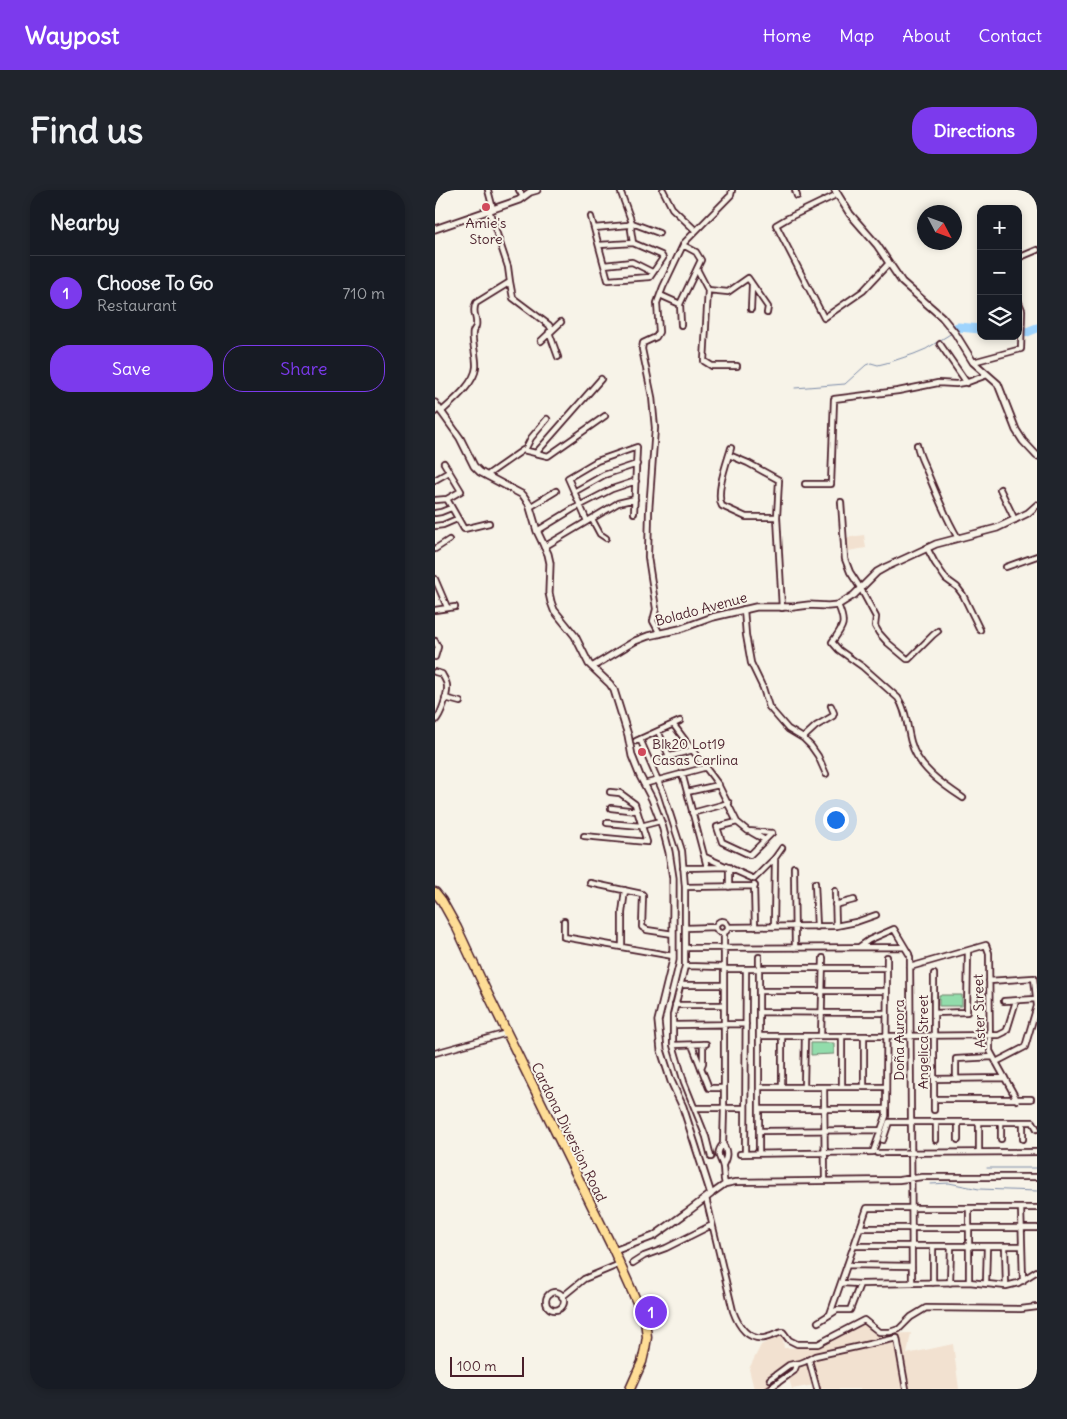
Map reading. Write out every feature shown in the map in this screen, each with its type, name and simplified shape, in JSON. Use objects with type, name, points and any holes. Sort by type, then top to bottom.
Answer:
[{"type":"main road","name":"Cardona Diversion Road","points":[[435,892],[457,928],[614,1251],[645,1320],[647,1337],[642,1362],[630,1389]]},
{"type":"street","points":[[488,190],[491,209],[508,267],[513,298],[549,325],[558,357]]},
{"type":"street","points":[[519,190],[523,197]]},
{"type":"street","points":[[435,229],[519,200],[530,192],[537,190]]},
{"type":"street","points":[[620,190],[632,223],[633,243]]},
{"type":"street","points":[[663,190],[672,208],[695,230]]},
{"type":"street","points":[[660,634],[653,621],[656,609],[648,556],[655,428],[652,398],[642,350],[643,343],[656,337],[659,332],[657,303],[683,245],[695,230],[731,195],[733,190]]},
{"type":"street","points":[[795,190],[797,196]]},
{"type":"street","points":[[889,263],[863,291],[825,318],[776,225],[836,192],[850,214],[877,245],[902,282],[942,316],[973,362],[998,384],[1011,420],[1020,438],[1037,456]]},
{"type":"street","points":[[591,217],[604,265],[609,280],[650,277],[663,258],[661,255],[633,243],[599,245]]},
{"type":"street","points":[[594,228],[629,225],[632,223],[659,233]]},
{"type":"street","points":[[681,325],[680,304],[701,260],[696,252],[683,245]]},
{"type":"street","points":[[1022,256],[1037,250]]},
{"type":"street","points":[[604,265],[632,262],[652,272]]},
{"type":"street","points":[[697,269],[709,290],[704,361],[712,366],[737,366]]},
{"type":"street","points":[[709,290],[728,292],[748,278],[768,307],[767,313]]},
{"type":"street","points":[[438,412],[465,388],[475,375],[476,355],[472,333],[476,325],[473,309],[476,303],[510,282]]},
{"type":"street","points":[[751,309],[752,284]]},
{"type":"street","points":[[660,295],[680,304]]},
{"type":"street","points":[[541,341],[561,322]]},
{"type":"street","points":[[973,362],[1021,349],[1021,340]]},
{"type":"street","points":[[940,344],[967,382]]},
{"type":"street","points":[[805,484],[831,484],[834,399],[898,391],[938,383],[957,384],[987,375]]},
{"type":"street","points":[[537,452],[601,379]]},
{"type":"street","points":[[435,403],[438,412],[460,438],[474,466],[480,472],[523,495],[530,508],[537,531],[548,554],[550,563],[549,593],[554,610],[575,636],[589,664],[610,684],[615,693],[628,735],[632,756],[660,821],[669,852],[673,878],[673,956],[659,1021],[661,1050],[671,1081],[683,1107],[709,1196],[712,1225],[733,1311],[738,1323],[748,1335],[755,1337],[763,1338],[783,1332],[789,1340],[797,1344],[818,1344],[864,1320],[883,1332],[896,1330],[911,1317],[926,1308],[1021,1309],[1037,1307]]},
{"type":"street","points":[[487,476],[523,450],[549,456],[605,416]]},
{"type":"street","points":[[525,450],[531,438],[547,419]]},
{"type":"street","points":[[917,445],[919,455],[932,485],[958,538]]},
{"type":"street","points":[[606,538],[600,534],[589,520],[568,478],[597,461],[637,446],[634,512]]},
{"type":"street","points":[[731,448],[721,484],[720,503],[722,506],[745,517],[777,517]]},
{"type":"street","points":[[729,455],[779,480],[777,517],[783,608]]},
{"type":"street","points":[[435,500],[447,499],[461,492],[444,464]]},
{"type":"street","points":[[574,492],[604,475],[637,464]]},
{"type":"street","points":[[435,480],[449,472]]},
{"type":"street","points":[[537,531],[573,509],[612,489],[636,481]]},
{"type":"street","points":[[1000,489],[1015,520]]},
{"type":"street","points":[[530,508],[557,491]]},
{"type":"street","points":[[545,547],[618,503],[635,498]]},
{"type":"street","points":[[447,499],[464,529],[489,523]]},
{"type":"street","points":[[841,502],[845,559],[850,572],[876,617],[875,626],[879,633],[888,643],[909,659],[938,631]]},
{"type":"street","points":[[963,798],[941,784],[916,756],[911,744],[902,704],[898,698],[863,667],[839,650],[832,642],[843,626],[843,616],[838,605],[861,589],[877,572],[886,566],[936,544],[997,528],[1028,513],[1037,505]]},
{"type":"street","points":[[435,513],[451,508]]},
{"type":"street","points":[[435,526],[457,519]]},
{"type":"street","points":[[435,549],[449,540]]},
{"type":"street","points":[[927,548],[941,572],[963,594],[980,630]]},
{"type":"street","points":[[1007,567],[1037,556]]},
{"type":"street","points":[[435,579],[447,608]]},
{"type":"street","name":"Bolado Avenue","points":[[592,667],[635,641],[744,609],[838,605]]},
{"type":"street","points":[[435,610],[455,607]]},
{"type":"street","points":[[744,609],[751,663],[763,688],[769,707],[785,726],[811,746],[826,774]]},
{"type":"street","points":[[435,641],[438,647],[435,657]]},
{"type":"street","points":[[435,672],[442,674],[447,684],[447,692],[439,717],[435,721]]},
{"type":"street","points":[[445,698],[460,702]]},
{"type":"street","points":[[803,738],[816,726],[833,716],[834,712],[831,706]]},
{"type":"street","points":[[680,721],[638,740],[657,780],[682,852],[685,887],[685,966],[675,1006],[673,1046],[684,1082],[706,1137],[711,1157]]},
{"type":"street","points":[[673,724],[719,785],[737,822],[748,831],[765,840]]},
{"type":"street","points":[[658,731],[669,756]]},
{"type":"street","points":[[663,758],[693,750]]},
{"type":"street","points":[[645,784],[707,767]]},
{"type":"street","points":[[682,773],[707,867]]},
{"type":"street","points":[[687,792],[719,785]]},
{"type":"street","points":[[584,836],[647,842],[635,804],[620,793],[610,792]]},
{"type":"street","points":[[692,813],[729,803]]},
{"type":"street","points":[[611,808],[637,811]]},
{"type":"street","points":[[607,823],[641,826],[660,821]]},
{"type":"street","points":[[737,822],[717,827],[722,842],[750,855],[772,833],[748,831]]},
{"type":"street","points":[[754,879],[775,858],[782,848]]},
{"type":"street","points":[[705,857],[754,879]]},
{"type":"street","points":[[774,927],[775,858]]},
{"type":"street","points":[[683,868],[729,867]]},
{"type":"street","points":[[729,867],[729,887]]},
{"type":"street","points":[[795,868],[795,948]]},
{"type":"street","points":[[754,879],[755,928]]},
{"type":"street","points":[[590,883],[640,893],[643,895],[642,927],[647,930],[673,934]]},
{"type":"street","points":[[815,883],[817,927]]},
{"type":"street","points":[[685,887],[755,886]]},
{"type":"street","points":[[621,947],[625,890]]},
{"type":"street","points":[[835,891],[836,926]]},
{"type":"street","points":[[835,905],[854,900]]},
{"type":"street","points":[[728,927],[836,926],[876,915]]},
{"type":"street","points":[[564,921],[564,937],[673,956]]},
{"type":"street","points":[[716,927],[717,923],[723,921],[726,922],[728,927]]},
{"type":"street","points":[[685,928],[716,927]]},
{"type":"street","points":[[716,927],[718,932],[724,933]]},
{"type":"street","points":[[725,1184],[723,1166],[727,1151],[723,1144],[724,933],[728,927]]},
{"type":"street","points":[[685,948],[904,947],[894,929],[858,947]]},
{"type":"street","name":"Aster Street","points":[[968,950],[986,945],[989,953],[990,1051],[1017,1100]]},
{"type":"street","name":"Doña Aurora","points":[[904,947],[909,956],[910,967],[912,1283]]},
{"type":"street","points":[[910,967],[968,950],[967,1012],[934,1013]]},
{"type":"street","points":[[759,957],[757,969],[759,991],[759,1154]]},
{"type":"street","points":[[746,969],[743,1154],[873,1152],[886,1116],[887,957]]},
{"type":"street","points":[[821,1036],[823,958]]},
{"type":"street","points":[[685,966],[746,969],[887,968]]},
{"type":"street","name":"Angelica Street","points":[[934,974],[934,1110]]},
{"type":"street","points":[[956,1079],[956,1059],[995,1060],[1025,1046],[1037,1006],[1034,978],[989,981]]},
{"type":"street","points":[[681,985],[724,986]]},
{"type":"street","points":[[759,991],[886,991]]},
{"type":"street","points":[[1004,1001],[1037,999]]},
{"type":"street","points":[[759,1036],[999,1035],[1005,1032],[1016,1001]]},
{"type":"street","points":[[675,1006],[724,1005]]},
{"type":"street","points":[[759,1012],[886,1013]]},
{"type":"street","points":[[673,1025],[746,1024]]},
{"type":"street","points":[[435,1053],[507,1033]]},
{"type":"street","points":[[782,1036],[782,1087]]},
{"type":"street","points":[[804,1087],[805,1036]]},
{"type":"street","points":[[842,1036],[842,1087]]},
{"type":"street","points":[[864,1036],[864,1087]]},
{"type":"street","points":[[673,1046],[705,1044],[701,1068]]},
{"type":"street","points":[[692,1045],[709,1088],[724,1088]]},
{"type":"street","points":[[934,1079],[1005,1078]]},
{"type":"street","points":[[759,1087],[886,1086]]},
{"type":"street","points":[[824,1087],[825,1180]]},
{"type":"street","points":[[934,1100],[1031,1099]]},
{"type":"street","points":[[696,1108],[745,1108]]},
{"type":"street","points":[[759,1108],[886,1109]]},
{"type":"street","points":[[883,1140],[889,1122],[1033,1122],[1037,1129]]},
{"type":"street","points":[[936,1122],[936,1140]]},
{"type":"street","points":[[958,1122],[958,1140]]},
{"type":"street","points":[[979,1122],[979,1152]]},
{"type":"street","points":[[1001,1122],[1001,1139]]},
{"type":"street","points":[[1023,1122],[1023,1139]]},
{"type":"street","points":[[759,1131],[881,1130]]},
{"type":"street","points":[[723,1144],[719,1148],[718,1154],[719,1161],[723,1166]]},
{"type":"street","points":[[877,1153],[1037,1152]]},
{"type":"street","points":[[614,1251],[654,1236],[687,1214],[725,1184],[735,1182],[899,1180],[922,1177],[1037,1177]]},
{"type":"street","points":[[830,1314],[867,1208],[1037,1208]]},
{"type":"street","points":[[969,1208],[969,1282]]},
{"type":"street","points":[[1021,1208],[1023,1280]]},
{"type":"street","points":[[633,1263],[644,1256],[666,1248],[712,1225]]},
{"type":"street","points":[[860,1228],[1037,1228]]},
{"type":"street","points":[[854,1246],[1022,1246]]},
{"type":"street","points":[[951,1246],[951,1283]]},
{"type":"street","points":[[986,1284],[987,1246]]},
{"type":"street","points":[[1005,1246],[1006,1286]]},
{"type":"street","points":[[933,1247],[933,1283]]},
{"type":"street","points":[[562,1297],[584,1279],[620,1264]]},
{"type":"street","points":[[847,1265],[912,1266]]},
{"type":"street","points":[[841,1283],[969,1282],[1006,1286],[1023,1280],[1037,1271]]},
{"type":"street","points":[[817,1322],[841,1309],[850,1310],[859,1284]]},
{"type":"street","points":[[769,1379],[793,1363],[797,1364],[815,1356],[897,1338],[906,1389]]},
{"type":"street","points":[[809,1360],[817,1389]]},
{"type":"street","points":[[769,1389],[793,1371],[797,1364]]},
{"type":"shaded area","points":[[864,535],[866,548],[848,551],[845,538]]},
{"type":"shaded area","points":[[865,1322],[882,1334],[911,1333],[907,1354],[953,1344],[959,1389],[815,1389],[814,1385],[792,1389],[789,1379],[775,1389],[754,1389],[749,1369],[761,1345],[782,1333],[784,1348],[819,1347]]},
{"type":"green space","points":[[939,995],[962,995],[962,1006],[939,1006]]},
{"type":"green space","points":[[811,1043],[834,1043],[834,1054],[811,1055]]},
{"type":"waterway","points":[[955,328],[977,329]]},
{"type":"waterway","points":[[1022,331],[1027,332],[1037,328]]},
{"type":"waterway","points":[[795,388],[845,384],[866,365],[871,363],[878,365],[914,354],[952,333]]},
{"type":"waterway","points":[[987,1168],[1037,1168]]},
{"type":"waterway","points":[[931,1184],[949,1183],[979,1189],[1037,1191]]},
{"type":"place","name":"Amie's Store","points":[[486,207]]},
{"type":"place","name":"Blk20 Lot19 Casas Carlina","points":[[642,752]]},
{"type":"place","name":"Choose To Go","points":[[651,1312]]}]
